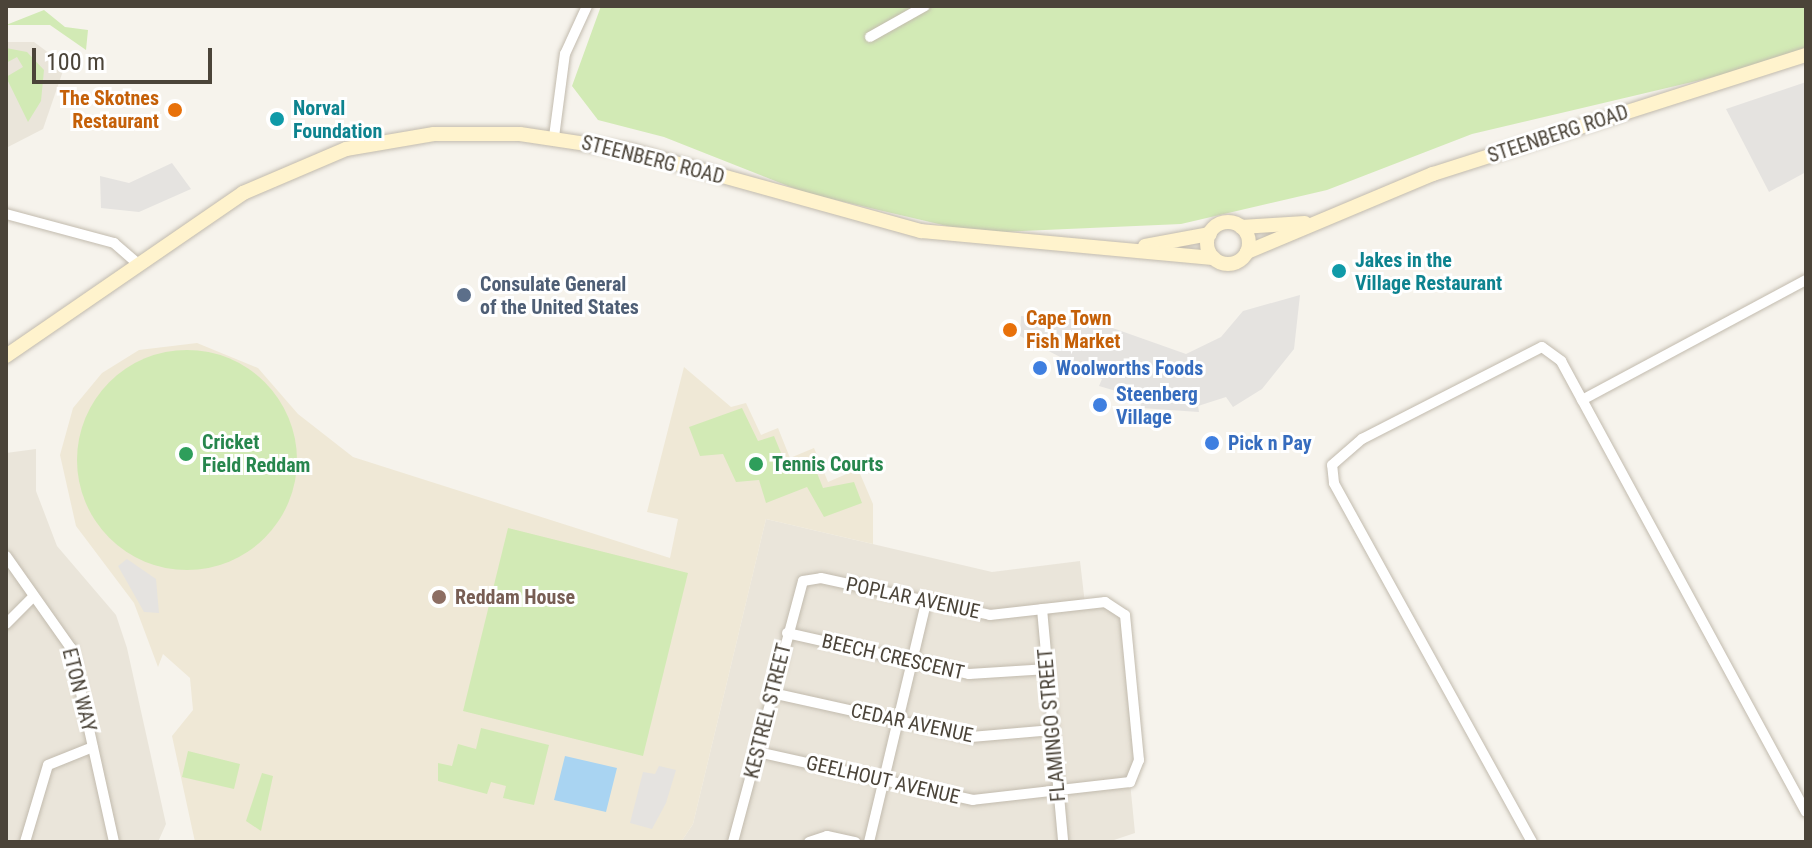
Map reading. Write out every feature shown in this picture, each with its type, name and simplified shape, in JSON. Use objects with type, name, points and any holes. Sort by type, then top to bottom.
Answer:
[{"type":"main road","name":"STEENBERG ROAD","points":[[1247,252],[1433,174],[1806,55]]},
{"type":"main road","name":"STEENBERG ROAD","points":[[6,356],[135,261],[243,193],[346,149],[465,132],[554,137],[632,151],[881,223],[1065,247],[1214,258]]},
{"type":"main road","name":"STEENBERG ROAD","points":[[1241,227],[1314,222]]},
{"type":"main road","points":[[1224,223],[1241,227],[1247,252],[1232,264],[1214,258],[1210,234],[1224,223]]},
{"type":"main road","name":"STEENBERG ROAD","points":[[1065,247],[1166,246],[1210,234]]},
{"type":"street","points":[[554,137],[565,54],[587,6]]},
{"type":"street","points":[[870,37],[925,6]]},
{"type":"street","points":[[6,214],[114,243],[135,261]]},
{"type":"street","points":[[1582,400],[1806,280]]},
{"type":"street","points":[[1532,842],[1334,483],[1332,465],[1362,439],[1537,348],[1557,354],[1806,812]]},
{"type":"street","name":"ETON WAY","points":[[6,556],[32,598],[71,648],[114,842]]},
{"type":"street","name":"POPLAR AVENUE","points":[[803,581],[821,578],[990,615],[1118,605]]},
{"type":"street","name":"KESTREL STREET","points":[[733,842],[803,581]]},
{"type":"street","points":[[6,624],[32,598]]},
{"type":"street","points":[[869,842],[926,603]]},
{"type":"street","name":"GEELHOUT AVENUE","points":[[758,752],[973,800],[1130,782],[1138,773],[1118,605]]},
{"type":"street","name":"FLAMINGO STREET","points":[[1042,609],[1063,842]]},
{"type":"street","name":"BEECH CRESCENT","points":[[787,633],[982,676],[1048,669]]},
{"type":"street","name":"CEDAR AVENUE","points":[[772,693],[981,738],[1053,730]]},
{"type":"street","points":[[25,842],[48,765],[93,747]]},
{"type":"street","points":[[809,842],[827,836],[855,842]]},
{"type":"shaded area","points":[[6,42],[34,42],[65,65],[43,129],[6,148]]},
{"type":"shaded area","points":[[1806,82],[1806,172],[1769,192],[1726,109]]},
{"type":"shaded area","points":[[172,163],[191,189],[139,212],[101,208],[100,176],[129,183]]},
{"type":"shaded area","points":[[1300,295],[1294,349],[1262,389],[1233,407],[1226,397],[1198,406],[1199,412],[1141,408],[1140,398],[1099,386],[1102,379],[1020,336],[1021,316],[1090,320],[1186,354],[1221,337],[1243,311]]},
{"type":"shaded area","name":"Reddam House","points":[[197,343],[258,368],[298,414],[353,457],[670,558],[678,519],[647,512],[684,367],[731,407],[746,403],[761,435],[778,428],[790,458],[814,448],[828,482],[858,469],[873,504],[873,544],[766,519],[693,824],[681,842],[195,842],[172,736],[193,710],[190,678],[163,654],[158,667],[134,603],[76,526],[60,455],[73,408],[102,373],[139,350]]},
{"type":"shaded area","points":[[36,449],[36,491],[57,546],[116,615],[127,648],[166,824],[158,842],[6,842],[6,453]]},
{"type":"shaded area","points":[[766,519],[992,572],[1080,561],[1085,604],[1122,609],[1139,760],[1130,782],[1135,833],[1108,842],[681,842],[693,824]]},
{"type":"shaded area","points":[[127,559],[156,579],[159,613],[144,612],[118,566]]},
{"type":"shaded area","points":[[659,766],[676,770],[666,803],[652,829],[630,823],[643,772],[655,774]]},
{"type":"green space","points":[[601,6],[1806,6],[1806,55],[1472,134],[1327,190],[1181,224],[977,233],[806,193],[664,137],[598,120],[572,86]]},
{"type":"green space","points":[[44,10],[65,27],[88,30],[86,50],[50,25],[6,25]]},
{"type":"green space","points":[[6,48],[27,52],[44,70],[41,101],[28,122],[6,77],[23,67],[17,57],[6,63]]},
{"type":"green space","name":"Cricket Field Reddam","points":[[187,350],[208,352],[229,359],[265,382],[288,418],[295,439],[295,481],[288,502],[265,538],[229,561],[208,568],[187,570],[166,568],[145,561],[109,538],[86,502],[79,481],[77,460],[79,439],[86,418],[109,382],[145,359],[166,352]]},
{"type":"green space","name":"Tennis Courts","points":[[742,408],[758,441],[774,436],[786,465],[811,458],[823,488],[854,482],[862,503],[824,517],[807,487],[766,503],[759,480],[736,482],[723,454],[700,456],[689,427]]},
{"type":"green space","points":[[508,528],[688,573],[643,756],[463,711]]},
{"type":"green space","points":[[481,728],[549,745],[534,805],[503,798],[506,786],[491,782],[487,794],[438,781],[438,763],[452,766],[458,744],[476,749]]},
{"type":"green space","points":[[188,751],[240,764],[234,789],[182,777]]},
{"type":"green space","points":[[262,773],[273,776],[261,831],[246,821]]},
{"type":"water","points":[[565,756],[617,768],[606,812],[554,800]]},
{"type":"place","name":"The Skotnes Restaurant","points":[[175,110]]},
{"type":"place","name":"Norval Foundation","points":[[277,119]]},
{"type":"place","name":"Jakes in the Village Restaurant","points":[[1339,271]]},
{"type":"place","name":"Consulate General of the United States","points":[[464,295]]},
{"type":"place","name":"Cape Town Fish Market","points":[[1010,330]]},
{"type":"place","name":"Woolworths Foods","points":[[1040,368]]},
{"type":"place","name":"Steenberg Village","points":[[1100,405]]},
{"type":"place","name":"Pick n Pay","points":[[1212,443]]},
{"type":"place","name":"Cricket Field Reddam","points":[[186,454]]},
{"type":"place","name":"Tennis Courts","points":[[756,464]]},
{"type":"place","name":"Reddam House","points":[[439,597]]}]
